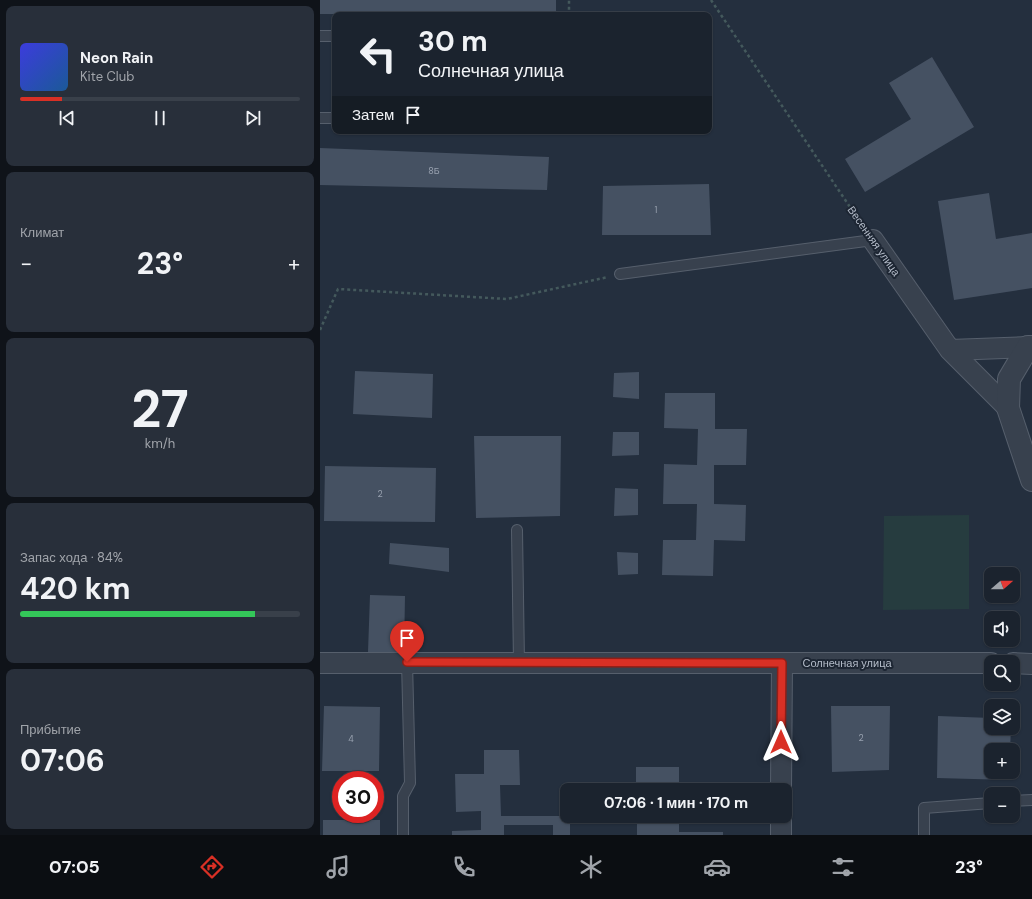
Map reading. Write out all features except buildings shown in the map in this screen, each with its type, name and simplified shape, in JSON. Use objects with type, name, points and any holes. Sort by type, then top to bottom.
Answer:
[{"type":"street","name":"Весенняя улица","points":[[873,240],[950,350],[1008,408],[1032,480]]},
{"type":"street","points":[[950,350],[1030,347]]},
{"type":"street","points":[[1008,408],[1008,379],[1030,347]]},
{"type":"street","name":"Солнечная улица","points":[[320,663],[984,664]]},
{"type":"street","points":[[781,783],[782,663]]},
{"type":"street","points":[[1020,664],[1032,664]]},
{"type":"street","points":[[781,823],[781,835]]},
{"type":"lane","points":[[320,36],[332,36]]},
{"type":"lane","points":[[320,118],[332,118]]},
{"type":"lane","points":[[620,274],[873,240]]},
{"type":"lane","points":[[517,530],[519,663]]},
{"type":"lane","points":[[403,835],[403,796],[410,783],[407,662]]},
{"type":"lane","points":[[1020,801],[1032,800]]},
{"type":"lane","points":[[924,835],[924,808],[984,804]]},
{"type":"path","points":[[569,0],[569,12]]},
{"type":"path","name":"Весенняя улица","points":[[711,0],[873,240]]},
{"type":"path","points":[[320,330],[338,288],[507,298],[620,274]]},
{"type":"green space","points":[[969,515],[969,609],[883,610],[884,516]]},
{"type":"route","points":[[407,662],[782,663],[781,742]]}]
